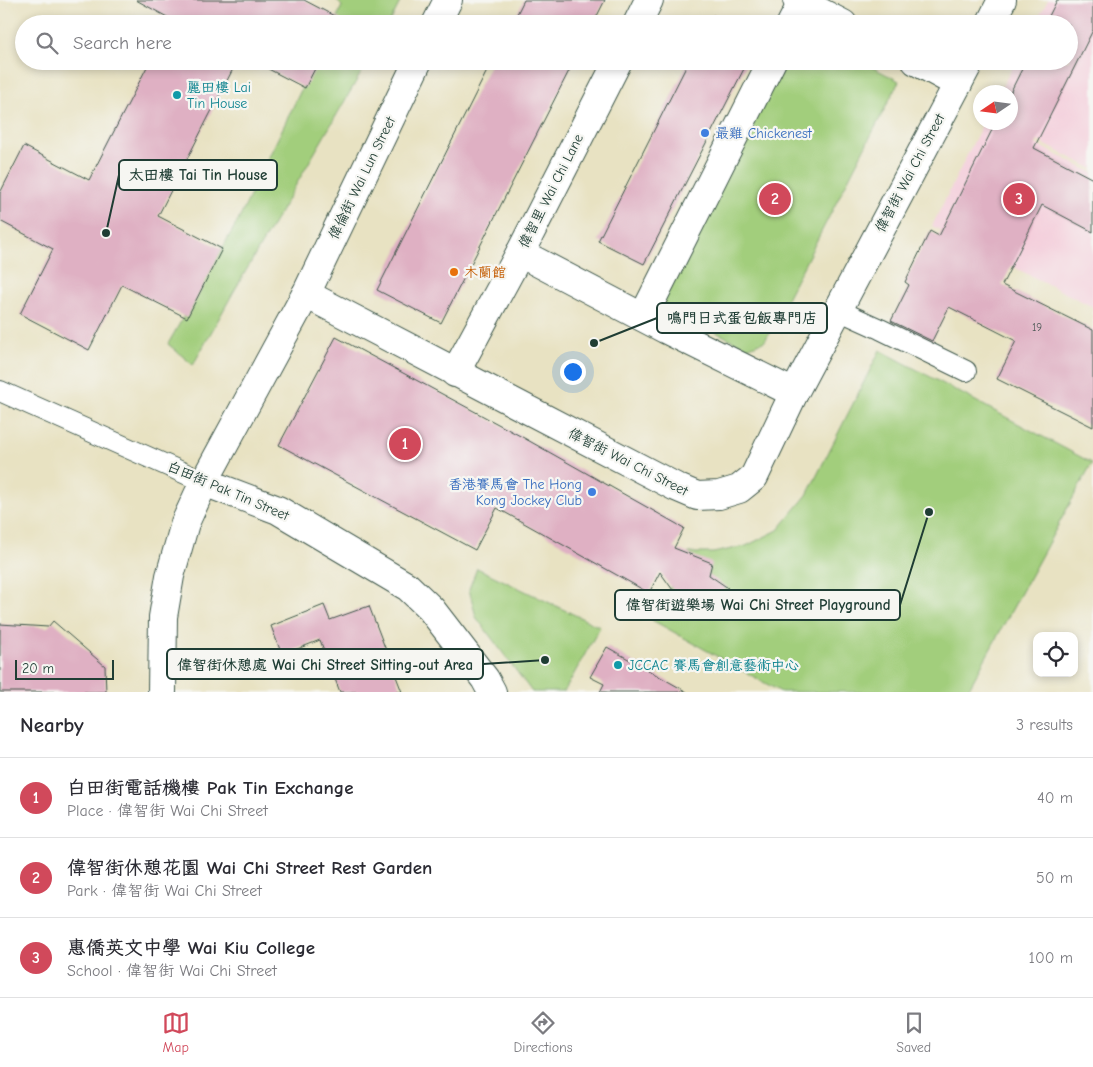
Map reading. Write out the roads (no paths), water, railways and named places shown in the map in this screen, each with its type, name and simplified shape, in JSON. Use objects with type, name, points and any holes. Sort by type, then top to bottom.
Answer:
[{"type":"street","points":[[440,15],[448,0]]},
{"type":"street","points":[[642,15],[649,0]]},
{"type":"street","points":[[994,15],[1002,0]]},
{"type":"street","points":[[797,9],[815,15]]},
{"type":"street","name":"偉倫街 Wai Lun Street","points":[[306,294],[414,70]]},
{"type":"street","name":"偉智里 Wai Chi Lane","points":[[454,373],[520,253],[613,70]]},
{"type":"street","points":[[643,317],[767,70]]},
{"type":"street","name":"偉智街 Wai Chi Street","points":[[306,294],[454,373],[676,487],[697,496],[719,495],[739,489],[754,477],[794,393],[964,73]]},
{"type":"street","points":[[520,253],[794,393]]},
{"type":"street","points":[[162,692],[163,617],[170,576],[184,523],[204,482],[306,294]]},
{"type":"street","name":"白田街 Pak Tin Street","points":[[204,482],[278,510],[408,587],[431,609],[492,692]]},
{"type":"lane","points":[[838,310],[966,371]]},
{"type":"lane","name":"白田街 Pak Tin Street","points":[[0,392],[204,482]]},
{"type":"place","name":"麗田樓 Lai Tin House","points":[[177,95]]},
{"type":"place","name":"最雞 Chickenest","points":[[705,133]]},
{"type":"place","name":"偉智街休憩花園 Wai Chi Street Rest Garden","points":[[775,199]]},
{"type":"place","name":"惠僑英文中學 Wai Kiu College","points":[[1019,199]]},
{"type":"place","name":"太田樓 Tai Tin House","points":[[106,233]]},
{"type":"place","name":"木蘭館","points":[[454,272]]},
{"type":"place","name":"鳴門日式蛋包飯專門店","points":[[594,343]]},
{"type":"place","name":"白田街電話機樓 Pak Tin Exchange","points":[[405,444]]},
{"type":"place","name":"香港賽馬會 The Hong Kong Jockey Club","points":[[592,492]]},
{"type":"place","name":"偉智街遊樂場 Wai Chi Street Playground","points":[[929,512]]},
{"type":"place","name":"偉智街休憩處 Wai Chi Street Sitting-out Area","points":[[545,660]]},
{"type":"place","name":"JCCAC 賽馬會創意藝術中心","points":[[618,665]]}]
